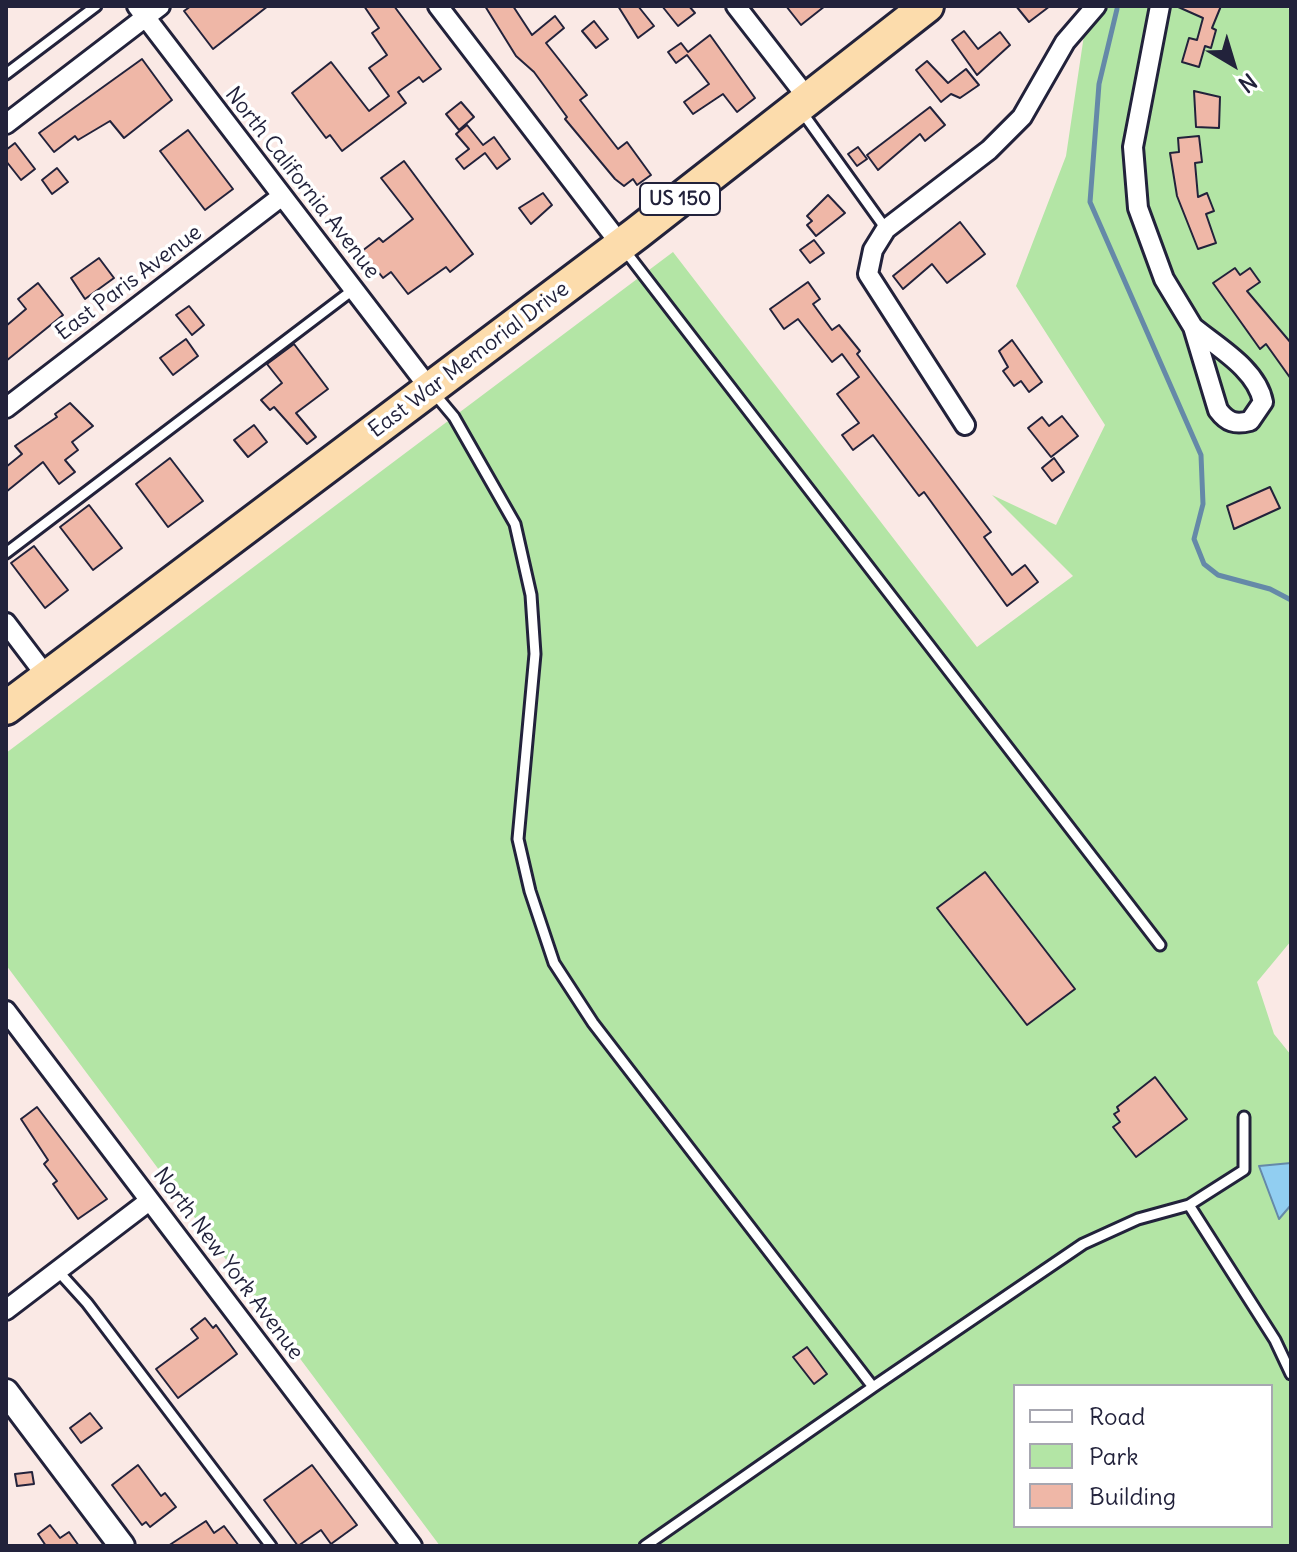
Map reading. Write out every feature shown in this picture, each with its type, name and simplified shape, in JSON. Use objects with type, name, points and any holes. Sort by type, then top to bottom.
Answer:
[{"type":"highway","name":"East War Memorial Drive","points":[[6,708],[621,245],[927,6]]},
{"type":"street","points":[[438,6],[621,245]]},
{"type":"street","points":[[736,6],[804,104]]},
{"type":"street","points":[[965,425],[868,274],[873,250],[886,229],[989,150],[1022,117],[1065,42],[1096,6]]},
{"type":"street","points":[[1160,6],[1133,147],[1138,208],[1164,279],[1193,327],[1218,410],[1226,420],[1238,424],[1250,421],[1263,402],[1260,389],[1250,375],[1193,327]]},
{"type":"street","points":[[6,124],[147,10]]},
{"type":"street","name":"North California Avenue","points":[[147,10],[282,196],[430,389]]},
{"type":"street","name":"East Paris Avenue","points":[[6,408],[282,196]]},
{"type":"street","points":[[6,623],[47,677]]},
{"type":"street","name":"North New York Avenue","points":[[6,1011],[412,1546]]},
{"type":"street","points":[[6,1310],[149,1201]]},
{"type":"street","points":[[6,1392],[122,1546]]},
{"type":"lane","points":[[6,74],[96,6]]},
{"type":"lane","points":[[804,104],[886,229]]},
{"type":"lane","points":[[621,245],[1160,945]]},
{"type":"lane","points":[[6,553],[354,289]]},
{"type":"lane","points":[[430,389],[454,417],[515,524],[531,595],[535,654],[518,839],[530,891],[554,963],[593,1023],[873,1387]]},
{"type":"lane","points":[[645,1546],[1083,1244],[1138,1219],[1189,1205],[1244,1170],[1244,1117]]},
{"type":"lane","points":[[1189,1205],[1275,1340],[1291,1374]]},
{"type":"lane","points":[[58,1270],[107,1328],[271,1546]]},
{"type":"green space","points":[[1091,6],[1287,6],[1291,13],[1291,941],[1257,982],[1274,1034],[1291,1055],[1291,1546],[440,1546],[6,965],[6,753],[673,252],[977,647],[1073,576],[992,495],[1056,525],[1105,425],[1016,286],[1066,156],[1087,15]]},
{"type":"water","points":[[1291,1163],[1291,1205],[1279,1219],[1259,1166]]},
{"type":"building","points":[[191,6],[268,6],[213,49],[184,11]]},
{"type":"building","points":[[364,6],[394,6],[441,69],[423,82],[419,77],[398,92],[406,103],[342,151],[330,135],[326,138],[292,93],[331,62],[369,111],[389,96],[369,68],[387,55],[372,33],[379,28]]},
{"type":"building","points":[[485,6],[513,6],[532,35],[555,16],[564,28],[546,43],[587,95],[580,100],[618,149],[627,142],[651,175],[637,185],[633,179],[624,186],[615,179],[565,119],[567,117],[534,72],[516,56]]},
{"type":"building","points":[[618,6],[638,6],[654,26],[638,38]]},
{"type":"building","points":[[662,6],[689,6],[695,13],[678,26]]},
{"type":"building","points":[[786,6],[825,6],[801,25]]},
{"type":"building","points":[[1016,6],[1050,6],[1029,22]]},
{"type":"building","points":[[1176,6],[1221,6],[1212,28],[1216,30],[1211,48],[1205,46],[1199,67],[1182,62],[1189,38],[1197,40],[1203,18]]},
{"type":"building","points":[[594,21],[608,39],[596,48],[582,31]]},
{"type":"building","points":[[964,31],[978,49],[1000,32],[1010,45],[977,75],[952,40]]},
{"type":"building","points":[[710,35],[755,98],[737,112],[723,94],[693,114],[684,102],[709,84],[687,55],[676,63],[668,52],[681,43],[688,52]]},
{"type":"building","points":[[142,59],[172,100],[124,138],[110,121],[78,140],[75,136],[54,152],[39,133]]},
{"type":"building","points":[[927,61],[948,83],[966,69],[979,85],[960,98],[951,94],[941,102],[916,70]]},
{"type":"building","points":[[1194,91],[1220,97],[1219,128],[1196,127]]},
{"type":"building","points":[[461,102],[474,117],[459,130],[446,114]]},
{"type":"building","points":[[930,107],[945,125],[925,141],[920,134],[878,170],[867,155]]},
{"type":"building","points":[[467,125],[483,145],[494,137],[510,159],[497,169],[485,153],[464,169],[456,159],[469,149],[456,134]]},
{"type":"building","points":[[188,130],[233,189],[205,210],[160,151]]},
{"type":"building","points":[[1199,136],[1202,162],[1195,163],[1198,197],[1207,193],[1214,211],[1206,214],[1216,243],[1198,249],[1177,196],[1170,153],[1179,152],[1178,138]]},
{"type":"building","points":[[15,143],[35,169],[21,180],[6,161],[6,150]]},
{"type":"building","points":[[858,147],[867,159],[857,166],[848,154]]},
{"type":"building","points":[[404,161],[473,254],[450,272],[446,267],[408,294],[391,272],[383,278],[362,251],[379,238],[383,242],[413,219],[381,178]]},
{"type":"building","points":[[57,168],[68,182],[52,194],[42,180]]},
{"type":"building","points":[[543,193],[552,205],[531,224],[519,208]]},
{"type":"building","points":[[828,195],[845,213],[816,236],[807,225],[812,221],[807,216]]},
{"type":"building","points":[[960,222],[985,254],[947,283],[932,264],[903,289],[893,276]]},
{"type":"building","points":[[814,240],[824,253],[810,263],[800,250]]},
{"type":"building","points":[[99,258],[114,278],[85,299],[71,278]]},
{"type":"building","points":[[1235,268],[1240,275],[1250,268],[1260,282],[1247,291],[1291,343],[1291,379],[1266,344],[1260,349],[1213,283]]},
{"type":"building","points":[[808,282],[820,299],[813,304],[832,330],[839,325],[860,351],[857,354],[991,532],[984,537],[1012,575],[1025,565],[1038,582],[1007,606],[924,492],[919,496],[873,435],[853,450],[842,435],[859,423],[837,394],[859,377],[842,354],[832,362],[798,319],[784,329],[770,309]]},
{"type":"building","points":[[38,283],[63,315],[6,361],[6,326],[26,309],[18,299]]},
{"type":"building","points":[[189,306],[204,325],[192,335],[176,315]]},
{"type":"building","points":[[186,339],[198,356],[173,375],[160,358]]},
{"type":"building","points":[[1012,340],[1042,382],[1029,392],[1021,381],[1014,386],[1003,371],[1008,367],[999,351]]},
{"type":"building","points":[[294,344],[328,389],[296,413],[316,437],[307,444],[274,407],[270,410],[261,400],[282,383],[267,364]]},
{"type":"building","points":[[70,403],[93,426],[72,442],[78,450],[65,460],[75,472],[59,484],[43,462],[6,492],[6,467],[22,454],[15,446],[57,417],[55,414]]},
{"type":"building","points":[[1062,416],[1078,436],[1051,457],[1028,428],[1042,417],[1049,426]]},
{"type":"building","points":[[254,425],[267,442],[248,457],[234,440]]},
{"type":"building","points":[[170,458],[203,501],[168,527],[136,484]]},
{"type":"building","points":[[1054,458],[1064,472],[1052,481],[1042,468]]},
{"type":"building","points":[[1270,487],[1280,508],[1234,529],[1227,506]]},
{"type":"building","points":[[89,505],[122,548],[93,570],[60,527]]},
{"type":"building","points":[[34,546],[68,590],[45,608],[11,563]]},
{"type":"building","points":[[985,872],[1075,989],[1027,1025],[937,908]]},
{"type":"building","points":[[1155,1077],[1187,1119],[1136,1157],[1113,1127],[1120,1122],[1114,1114],[1119,1111],[1117,1107]]},
{"type":"building","points":[[37,1107],[107,1199],[78,1219],[53,1184],[57,1181],[44,1164],[48,1160],[21,1119]]},
{"type":"building","points":[[205,1318],[213,1328],[216,1325],[237,1354],[178,1398],[156,1369],[198,1338],[191,1329]]},
{"type":"building","points":[[807,1347],[827,1374],[814,1384],[793,1357]]},
{"type":"building","points":[[90,1413],[102,1428],[81,1443],[70,1428]]},
{"type":"building","points":[[138,1465],[161,1496],[165,1493],[176,1507],[150,1527],[146,1522],[142,1525],[112,1485]]},
{"type":"building","points":[[312,1465],[357,1525],[331,1544],[321,1530],[298,1546],[264,1500]]},
{"type":"building","points":[[32,1472],[34,1484],[17,1486],[15,1474]]},
{"type":"building","points":[[206,1521],[214,1533],[224,1526],[239,1546],[168,1546]]},
{"type":"building","points":[[50,1525],[60,1538],[69,1532],[79,1546],[46,1546],[38,1534]]},
{"type":"waterway","points":[[1117,9],[1099,84],[1090,202],[1201,455],[1203,504],[1194,539],[1204,564],[1218,575],[1270,589],[1291,600]]}]
